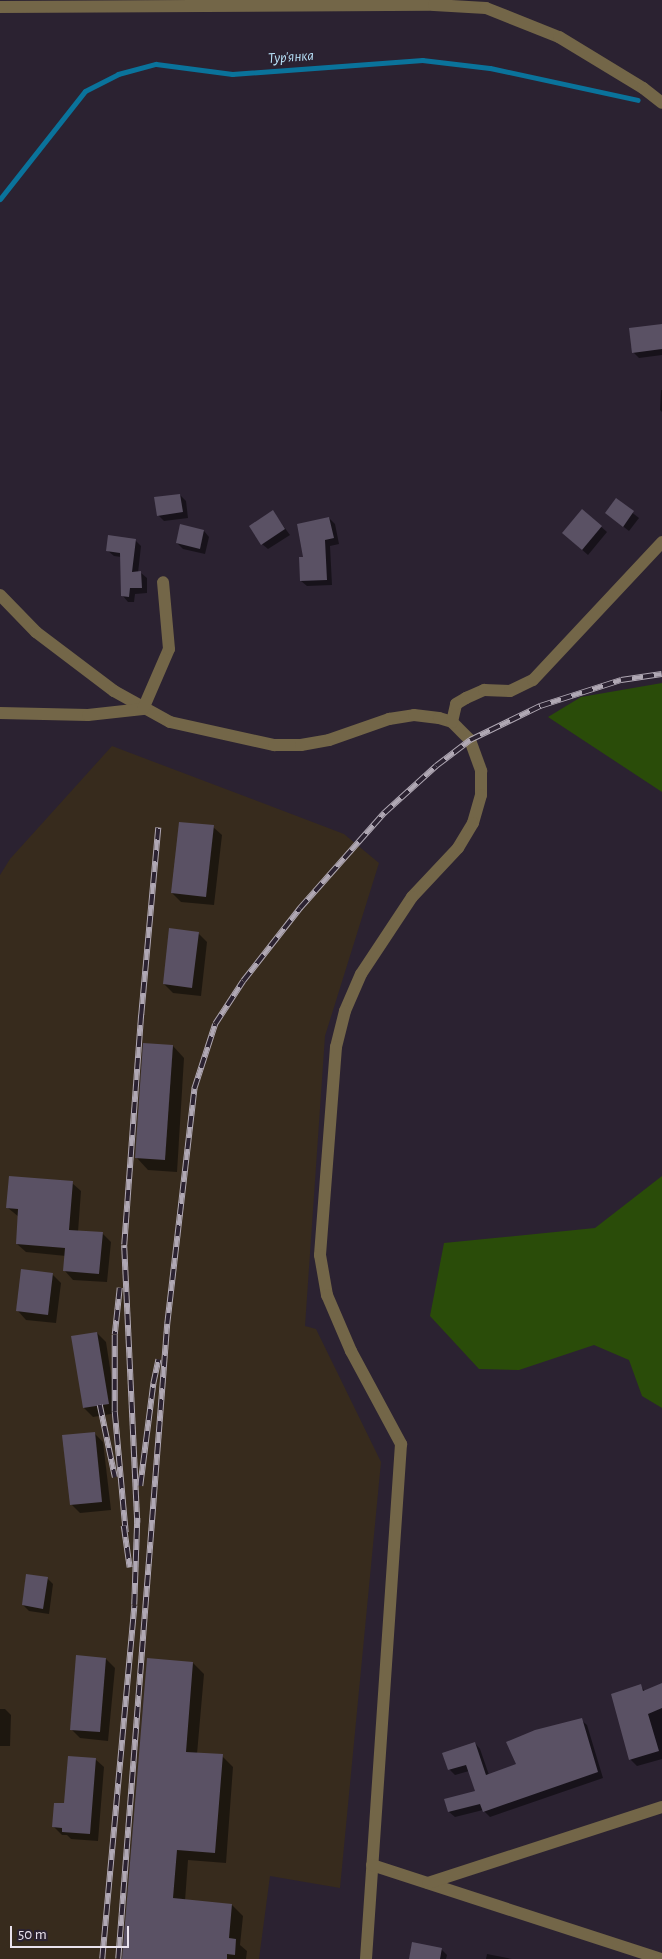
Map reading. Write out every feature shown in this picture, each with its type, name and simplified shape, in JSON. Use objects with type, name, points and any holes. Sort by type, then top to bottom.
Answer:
[{"type":"street","points":[[0,7],[434,5],[486,8],[559,37],[643,88],[662,103]]},
{"type":"street","points":[[452,722],[456,704],[466,698],[484,690],[510,691],[533,680],[662,542]]},
{"type":"street","points":[[143,709],[169,649],[164,582]]},
{"type":"street","points":[[0,595],[36,632],[114,691],[143,709],[170,722],[274,746],[301,745],[329,740],[389,720],[414,715],[452,722],[470,740],[481,771],[481,795],[473,823],[458,848],[412,898],[361,974],[345,1011],[336,1047],[320,1256],[327,1295],[348,1343],[401,1444],[366,1959]]},
{"type":"street","points":[[0,713],[88,715],[143,709]]},
{"type":"street","points":[[428,1884],[662,1807]]},
{"type":"street","points":[[372,1865],[662,1959]]},
{"type":"shaded area","points":[[112,746],[344,834],[379,863],[325,1036],[305,1326],[316,1329],[381,1462],[340,1888],[270,1876],[259,1959],[0,1959],[0,875],[10,859]]},
{"type":"green space","points":[[662,683],[662,792],[548,717],[581,697]]},
{"type":"green space","points":[[662,1176],[662,1408],[642,1396],[629,1360],[594,1345],[519,1370],[479,1369],[430,1316],[444,1243],[595,1228]]},
{"type":"building","points":[[662,324],[662,349],[632,353],[629,328]]},
{"type":"building","points":[[180,494],[183,512],[157,516],[154,497]]},
{"type":"building","points":[[616,498],[634,511],[623,527],[605,513]]},
{"type":"building","points":[[582,509],[602,526],[582,550],[562,533]]},
{"type":"building","points":[[273,510],[285,529],[261,545],[249,526]]},
{"type":"building","points":[[329,517],[334,538],[325,540],[327,580],[300,581],[299,557],[303,557],[297,524]]},
{"type":"building","points":[[180,524],[204,530],[200,549],[176,543]]},
{"type":"building","points":[[108,535],[136,539],[132,572],[141,571],[142,588],[130,588],[129,597],[121,596],[120,553],[106,551]]},
{"type":"building","points":[[179,822],[214,825],[206,897],[171,893]]},
{"type":"building","points":[[169,928],[199,932],[192,988],[163,984]]},
{"type":"building","points":[[143,1043],[173,1045],[165,1160],[135,1158]]},
{"type":"building","points":[[9,1176],[73,1181],[69,1230],[103,1232],[99,1274],[63,1271],[65,1248],[16,1244],[18,1209],[6,1208]]},
{"type":"building","points":[[21,1269],[53,1273],[48,1315],[16,1311]]},
{"type":"building","points":[[97,1332],[109,1404],[83,1408],[71,1336]]},
{"type":"building","points":[[95,1432],[102,1502],[70,1505],[62,1435]]},
{"type":"building","points":[[26,1574],[48,1577],[43,1609],[22,1605]]},
{"type":"building","points":[[76,1655],[106,1658],[100,1732],[70,1730]]},
{"type":"building","points":[[147,1658],[193,1662],[186,1752],[223,1754],[215,1853],[177,1850],[173,1898],[232,1904],[229,1938],[236,1939],[235,1955],[227,1954],[227,1959],[122,1959]]},
{"type":"building","points":[[662,1683],[662,1708],[648,1714],[659,1751],[629,1760],[611,1694],[641,1684],[643,1691]]},
{"type":"building","points":[[582,1718],[598,1772],[483,1812],[480,1804],[448,1812],[444,1799],[475,1791],[466,1765],[448,1770],[442,1753],[475,1742],[486,1775],[516,1764],[506,1742],[535,1730]]},
{"type":"building","points":[[68,1756],[96,1758],[90,1834],[62,1832],[62,1828],[52,1827],[54,1803],[64,1803]]},
{"type":"building","points":[[412,1942],[442,1948],[440,1959],[409,1959]]},
{"type":"waterway","name":"Тур'янка","points":[[0,199],[85,91],[118,74],[156,64],[232,74],[422,60],[490,68],[638,100]]},
{"type":"railway","points":[[118,1959],[167,1324],[194,1089],[215,1024],[243,981],[300,908],[384,813],[436,766],[470,740],[540,706],[621,680],[662,674]]},
{"type":"railway","points":[[137,1523],[124,1245],[141,1015],[158,828]]},
{"type":"railway","points":[[120,1288],[115,1335],[115,1412],[126,1532]]},
{"type":"railway","points":[[140,1486],[153,1384],[158,1360]]},
{"type":"railway","points":[[100,1405],[115,1477]]},
{"type":"railway","points":[[102,1959],[134,1605],[137,1518]]},
{"type":"railway","points":[[124,1526],[130,1568]]}]
